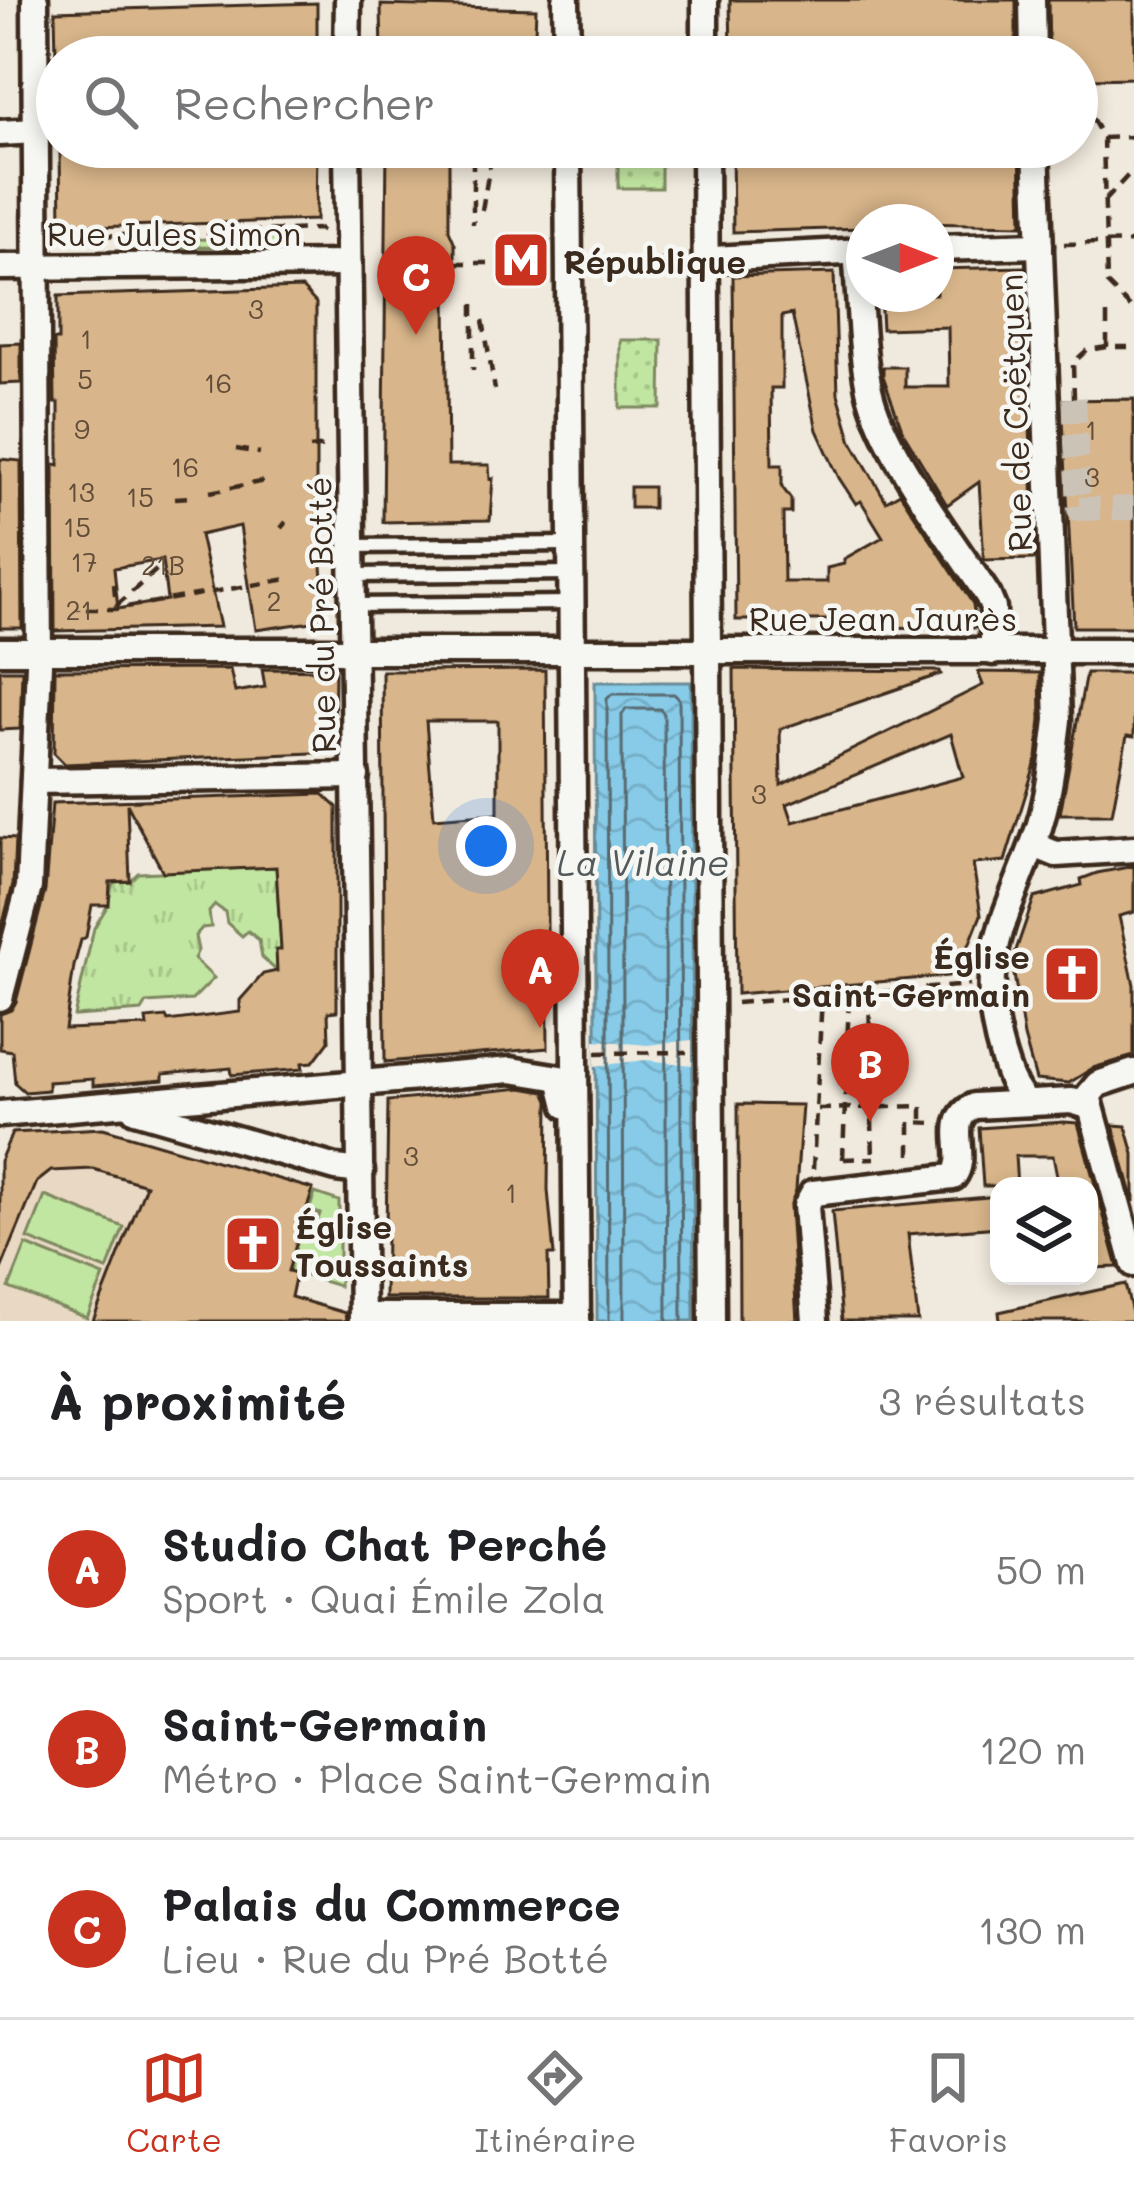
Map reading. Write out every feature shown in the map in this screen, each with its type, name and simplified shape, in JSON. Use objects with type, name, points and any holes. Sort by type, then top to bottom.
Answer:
[{"type":"street","points":[[0,133],[36,131],[34,0]]},
{"type":"street","points":[[347,36],[348,0]]},
{"type":"street","points":[[566,0],[567,36]]},
{"type":"street","points":[[705,0],[705,36]]},
{"type":"street","points":[[1032,0],[1033,36]]},
{"type":"street","points":[[0,998],[29,887],[40,651],[36,168]]},
{"type":"street","name":"Rue du Pré Botté","points":[[347,168],[362,1319]]},
{"type":"street","points":[[362,1319],[577,1318],[568,168]]},
{"type":"street","points":[[705,168],[712,1321]]},
{"type":"street","name":"Rue de Coëtquen","points":[[1027,1102],[1010,1079],[993,1023],[992,984],[1003,914],[1036,838],[1058,720],[1037,168]]},
{"type":"street","points":[[954,247],[1040,245]]},
{"type":"street","points":[[700,259],[846,252]]},
{"type":"street","name":"Rue Jules Simon","points":[[0,267],[348,264]]},
{"type":"street","points":[[864,312],[869,392],[912,478],[988,596],[993,608],[993,652]]},
{"type":"street","name":"Rue Jean Jaurès","points":[[0,651],[1134,651]]},
{"type":"street","points":[[34,781],[356,776]]},
{"type":"street","points":[[1036,838],[1039,847],[1056,854],[1134,849]]},
{"type":"street","points":[[0,1114],[511,1070],[560,1078],[576,1138]]},
{"type":"street","points":[[1134,1072],[1098,1084],[1088,1096],[1134,1264]]},
{"type":"street","points":[[815,1321],[806,1206],[812,1193],[948,1180],[960,1166],[957,1127],[961,1114],[974,1106],[1072,1101],[1088,1106]]},
{"type":"street","points":[[121,1106],[336,1168],[361,1171]]},
{"type":"lane","points":[[350,546],[570,544]]},
{"type":"lane","points":[[350,575],[571,573]]},
{"type":"lane","points":[[351,605],[571,603]]},
{"type":"path","points":[[1098,128],[1103,138],[1106,284],[1134,311]]},
{"type":"path","points":[[1103,138],[1134,137]]},
{"type":"path","points":[[473,168],[473,224]]},
{"type":"path","points":[[482,210],[489,168]]},
{"type":"path","points":[[1104,201],[1134,169]]},
{"type":"path","points":[[54,237],[319,229],[330,241]]},
{"type":"path","points":[[1070,244],[1134,242]]},
{"type":"path","points":[[584,262],[700,259]]},
{"type":"path","points":[[455,263],[541,263]]},
{"type":"path","points":[[473,304],[473,370]]},
{"type":"path","points":[[1106,314],[1107,347]]},
{"type":"path","points":[[483,320],[495,390]]},
{"type":"path","points":[[1074,398],[1073,363],[1087,350],[1134,347]]},
{"type":"path","points":[[310,448],[326,446]]},
{"type":"path","points":[[236,449],[260,453]]},
{"type":"path","points":[[213,490],[270,480]]},
{"type":"path","points":[[261,482],[263,490]]},
{"type":"path","points":[[175,498],[189,497]]},
{"type":"path","points":[[116,608],[163,564]]},
{"type":"path","points":[[81,610],[293,578]]},
{"type":"path","points":[[114,584],[116,608]]},
{"type":"path","points":[[730,1004],[992,984]]},
{"type":"path","points":[[869,993],[873,1170]]},
{"type":"path","points":[[843,1159],[849,994]]},
{"type":"path","points":[[812,1193],[822,997]]},
{"type":"path","points":[[592,1053],[693,1052]]},
{"type":"path","points":[[817,1109],[922,1106],[922,1123]]},
{"type":"path","points":[[921,1156],[910,1157],[910,1122],[934,1123],[934,1130]]},
{"type":"shaded area","points":[[89,1126],[206,1159],[186,1321],[0,1321],[0,1161],[12,1133]]},
{"type":"green space","points":[[618,168],[661,168],[661,188],[618,188]]},
{"type":"green space","points":[[290,238],[291,246],[150,248],[150,240]]},
{"type":"green space","points":[[620,340],[662,340],[661,408],[620,408]]},
{"type":"green space","points":[[276,867],[281,950],[276,951],[277,971],[262,958],[259,940],[248,931],[242,936],[215,905],[209,912],[211,927],[195,936],[198,950],[194,959],[214,978],[192,1000],[147,1003],[142,1011],[74,1016],[94,928],[108,905],[113,882],[130,881],[138,873]]},
{"type":"green space","points":[[315,1193],[339,1201],[339,1286],[289,1271],[301,1229],[314,1229],[320,1214],[309,1210]]},
{"type":"green space","points":[[45,1196],[124,1227],[107,1270],[28,1239]]},
{"type":"green space","points":[[26,1245],[104,1276],[87,1318],[9,1288]]},
{"type":"water","name":"La Vilaine","points":[[595,682],[691,682],[694,1321],[597,1321]]},
{"type":"pier","points":[[595,1040],[647,1045],[692,1040],[692,1065],[646,1060],[595,1066]]},
{"type":"building","points":[[730,0],[1016,0],[1016,36],[731,36]]},
{"type":"building","points":[[1048,0],[1134,0],[1134,78],[1098,79],[1098,36],[1049,36]]},
{"type":"building","points":[[317,3],[317,36],[56,36],[55,11]]},
{"type":"building","points":[[381,5],[536,9],[535,36],[382,36]]},
{"type":"building","points":[[60,168],[317,168],[316,220],[61,228]]},
{"type":"building","points":[[387,168],[449,168],[449,230],[455,244],[455,267],[452,298],[446,298],[448,465],[489,465],[493,478],[490,520],[383,522]]},
{"type":"building","points":[[732,168],[1021,168],[1022,225],[954,224],[954,204],[846,204],[846,229],[733,232]]},
{"type":"building","points":[[1024,267],[1035,559],[984,560],[979,482],[947,505],[903,432],[883,376],[883,367],[905,367],[905,387],[949,387],[948,327],[882,329],[881,312],[954,312],[954,269]]},
{"type":"building","points":[[834,273],[838,394],[852,442],[886,501],[900,493],[973,604],[976,628],[851,627],[848,620],[736,620],[733,276]],"holes":[[[792,314],[817,430],[839,478],[856,504],[861,501],[883,537],[844,559],[844,564],[827,568],[827,582],[784,582],[783,513],[791,513],[791,499],[782,487],[782,465],[772,465],[771,388],[782,388],[782,316]]]},
{"type":"building","points":[[302,288],[316,303],[316,485],[326,620],[256,630],[240,526],[200,535],[220,627],[55,631],[54,464],[59,465],[59,403],[55,403],[54,340],[58,340],[58,296]],"holes":[[[162,560],[167,600],[118,609],[114,568]]]},
{"type":"building","points":[[21,343],[21,383],[0,384],[0,344]]},
{"type":"building","points":[[1134,399],[1134,627],[1074,627],[1062,400]]},
{"type":"building","points":[[0,459],[21,461],[22,628],[0,628]]},
{"type":"building","points":[[630,487],[653,487],[653,508],[630,508]]},
{"type":"building","points":[[230,669],[235,692],[265,687],[262,669],[335,670],[334,752],[65,764],[54,753],[55,670]]},
{"type":"building","points":[[734,669],[940,671],[780,729],[781,785],[983,685],[978,672],[1040,673],[1037,758],[1005,861],[973,864],[981,915],[960,968],[948,976],[737,994]],"holes":[[[951,734],[963,777],[793,822],[787,804]]]},
{"type":"building","points":[[0,670],[22,670],[20,729],[0,730]]},
{"type":"building","points":[[545,670],[548,1048],[385,1062],[382,671]],"holes":[[[426,721],[498,721],[498,813],[434,818]]]},
{"type":"building","points":[[1086,673],[1134,673],[1134,737],[1127,736],[1112,814],[1060,814]]},
{"type":"building","points":[[323,794],[337,807],[337,1011],[328,1012],[329,1041],[313,1062],[302,1063],[303,1069],[232,1075],[231,1068],[93,1086],[93,1079],[48,1082],[48,1090],[25,1092],[15,1083],[12,1051],[0,1049],[0,1014],[16,1002],[45,891],[52,803]],"holes":[[[127,804],[163,872],[276,867],[281,950],[276,950],[277,971],[263,974],[240,1000],[240,1012],[168,1021],[166,1017],[146,1019],[147,1026],[65,1029],[74,966],[92,905],[109,905],[110,882],[130,881]]]},
{"type":"building","points":[[0,838],[15,839],[13,885],[0,933]]},
{"type":"building","name":"Église Saint-Germain","points":[[1134,866],[1134,912],[1119,916],[1134,985],[1134,1056],[1093,1068],[1069,1083],[1036,1080],[1012,962],[1034,898],[1082,885],[1081,879],[1097,873]]},
{"type":"building","points":[[522,1088],[545,1092],[549,1101],[548,1190],[554,1255],[548,1255],[549,1298],[385,1298],[388,1101]]},
{"type":"building","points":[[738,1104],[802,1105],[796,1190],[790,1207],[797,1321],[739,1321]]},
{"type":"building","points":[[1078,1123],[1093,1177],[1057,1177],[1053,1156],[1015,1156],[1016,1177],[990,1177],[990,1186],[983,1186],[979,1128]]},
{"type":"building","points":[[1113,1125],[1126,1126],[1134,1154],[1134,1202]]},
{"type":"building","points":[[103,1128],[313,1189],[288,1271],[296,1273],[291,1297],[345,1313],[346,1321],[93,1321],[146,1185],[93,1169],[51,1171],[37,1182],[0,1272],[0,1161],[12,1133]]},
{"type":"building","points":[[1098,1195],[1118,1267],[1098,1268]]},
{"type":"building","points":[[990,1197],[990,1228],[908,1234],[918,1321],[842,1321],[832,1211]]},
{"type":"building","points":[[1125,1284],[1134,1321],[1000,1321],[999,1312]]},
{"type":"tunnel","points":[[1074,398],[1079,509],[1134,508]]},
{"type":"place","name":"République","points":[[521,260]]},
{"type":"place","name":"Palais du Commerce","points":[[416,335]]},
{"type":"place","name":"Église Saint-Germain","points":[[1072,974]]},
{"type":"place","name":"Studio Chat Perché","points":[[540,1028]]},
{"type":"place","name":"Saint-Germain","points":[[870,1122]]},
{"type":"place","name":"Église Toussaints","points":[[253,1244]]}]
